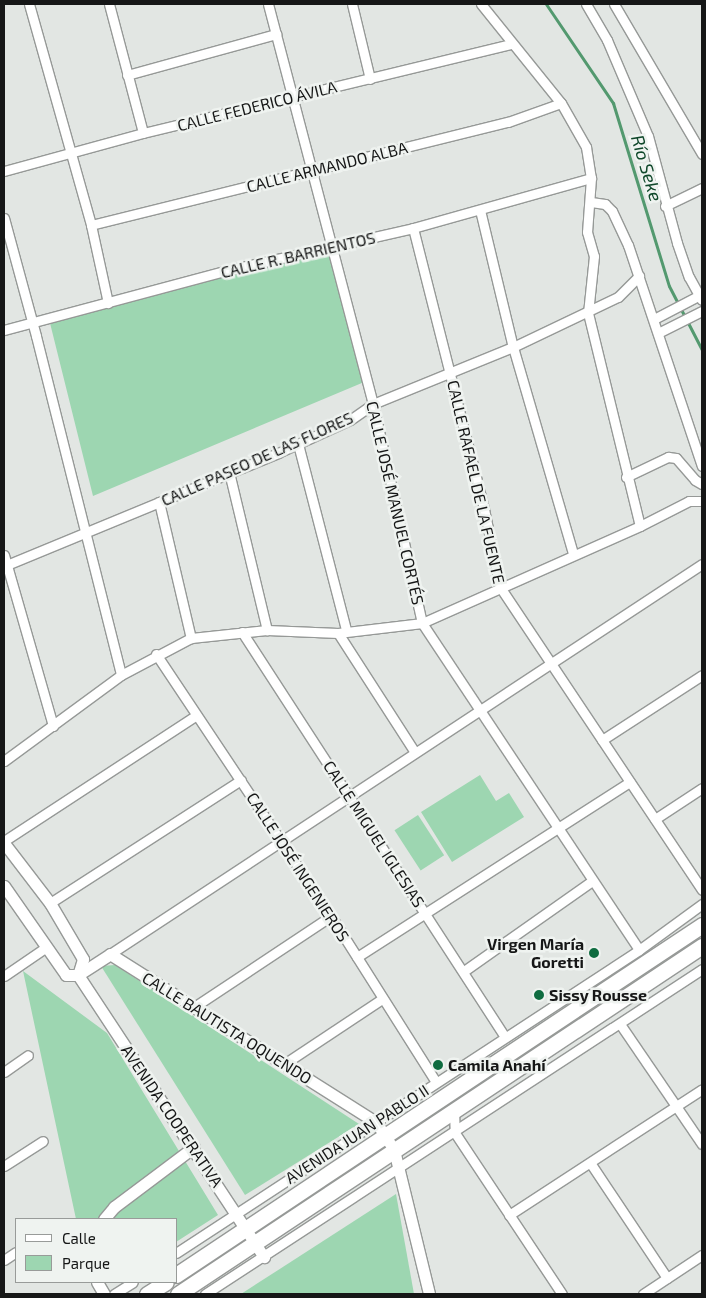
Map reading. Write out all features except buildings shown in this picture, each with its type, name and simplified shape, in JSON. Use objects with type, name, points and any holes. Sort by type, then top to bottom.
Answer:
[{"type":"highway","name":"AVENIDA JUAN PABLO II","points":[[178,1274],[702,925]]},
{"type":"highway","name":"AVENIDA JUAN PABLO II","points":[[178,1294],[702,946]]},
{"type":"highway","points":[[147,1294],[164,1283]]},
{"type":"street","points":[[29,4],[91,225],[108,303]]},
{"type":"street","points":[[109,4],[143,133]]},
{"type":"street","name":"CALLE JOSÉ MANUEL CORTÉS","points":[[268,4],[373,404],[422,623],[639,950]]},
{"type":"street","points":[[355,4],[370,78]]},
{"type":"street","points":[[481,4],[511,44],[561,103],[586,147],[591,178],[588,187],[591,202],[587,232],[594,256],[588,313],[626,477],[640,526]]},
{"type":"street","points":[[586,4],[607,40],[648,136],[665,206],[689,277],[701,296],[654,319]]},
{"type":"street","points":[[615,4],[702,154]]},
{"type":"street","points":[[127,75],[276,34]]},
{"type":"street","name":"CALLE FEDERICO ÁVILA","points":[[4,171],[143,133],[511,44]]},
{"type":"street","name":"CALLE ARMANDO ALBA","points":[[91,225],[312,172],[508,122],[561,103]]},
{"type":"street","name":"CALLE R. BARRIENTOS","points":[[4,330],[333,246],[413,228],[591,178]]},
{"type":"street","points":[[665,206],[702,188]]},
{"type":"street","points":[[591,202],[605,204],[612,211],[639,276],[702,466]]},
{"type":"street","points":[[480,210],[513,347],[573,553]]},
{"type":"street","points":[[4,218],[121,675]]},
{"type":"street","name":"CALLE RAFAEL DE LA FUENTE","points":[[413,228],[450,372],[500,587],[549,664],[702,890]]},
{"type":"street","name":"CALLE PASEO DE LAS FLORES","points":[[5,566],[84,531],[298,444],[350,420],[373,404],[513,347],[588,313],[618,297],[639,276]]},
{"type":"street","points":[[658,333],[702,311]]},
{"type":"street","points":[[298,444],[342,632],[414,751]]},
{"type":"street","points":[[626,477],[668,457],[676,458],[694,480],[702,484]]},
{"type":"street","points":[[229,472],[267,630]]},
{"type":"street","points":[[4,761],[121,675],[156,654],[191,638],[267,630],[342,632],[422,623],[573,553],[640,526],[689,500],[702,500]]},
{"type":"street","points":[[159,502],[191,638]]},
{"type":"street","points":[[4,555],[5,566],[53,726]]},
{"type":"street","points":[[78,975],[414,751],[702,564]]},
{"type":"street","name":"CALLE MIGUEL IGLESIAS","points":[[242,632],[464,971],[505,1037]]},
{"type":"street","name":"CALLE JOSÉ INGENIEROS","points":[[156,654],[195,716],[331,916],[436,1082]]},
{"type":"street","points":[[602,740],[702,675]]},
{"type":"street","points":[[78,975],[83,959],[50,903],[4,842],[195,716]]},
{"type":"street","points":[[50,903],[240,780]]},
{"type":"street","points":[[357,958],[630,782]]},
{"type":"street","points":[[655,819],[702,788]]},
{"type":"street","points":[[464,971],[592,880]]},
{"type":"street","name":"AVENIDA COOPERATIVA","points":[[4,886],[45,948],[66,975],[78,975],[194,1147],[264,1257]]},
{"type":"street","name":"AVENIDA JUAN PABLO II","points":[[178,1252],[639,950],[702,904]]},
{"type":"street","points":[[194,1007],[331,916]]},
{"type":"street","points":[[4,976],[45,948]]},
{"type":"street","name":"CALLE BAUTISTA OQUENDO","points":[[110,954],[376,1122]]},
{"type":"street","points":[[205,1294],[455,1133],[702,969]]},
{"type":"street","points":[[284,1064],[382,999]]},
{"type":"street","points":[[620,1024],[702,1144]]},
{"type":"street","points":[[4,1072],[28,1055]]},
{"type":"street","points":[[509,1216],[592,1164],[702,1088]]},
{"type":"street","points":[[454,1110],[455,1133],[562,1294]]},
{"type":"street","points":[[376,1122],[394,1150],[429,1294]]},
{"type":"street","points":[[4,1166],[43,1140]]},
{"type":"street","points":[[105,1218],[114,1207],[194,1147]]},
{"type":"street","points":[[592,1164],[666,1278]]},
{"type":"street","points":[[4,1260],[15,1253]]},
{"type":"street","points":[[643,1294],[702,1255]]},
{"type":"street","points":[[98,1283],[104,1294]]},
{"type":"street","points":[[114,1294],[130,1283]]},
{"type":"green space","points":[[331,241],[369,380],[93,496],[48,315],[225,273]]},
{"type":"green space","points":[[480,775],[496,801],[509,793],[524,817],[452,862],[421,812]]},
{"type":"green space","points":[[418,815],[444,855],[421,871],[395,830]]},
{"type":"green space","points":[[115,965],[359,1124],[245,1195],[101,966]]},
{"type":"green space","points":[[23,971],[107,1033],[218,1215],[178,1241],[178,1218],[76,1218]]},
{"type":"green space","points":[[396,1194],[414,1294],[241,1294]]},
{"type":"waterway","name":"Río Seke","points":[[546,4],[613,103],[669,286],[702,350]]},
{"type":"place","name":"Virgen María Goretti","points":[[594,953]]},
{"type":"place","name":"Sissy Rousse","points":[[539,995]]},
{"type":"place","name":"Camila Anahí","points":[[438,1065]]}]
